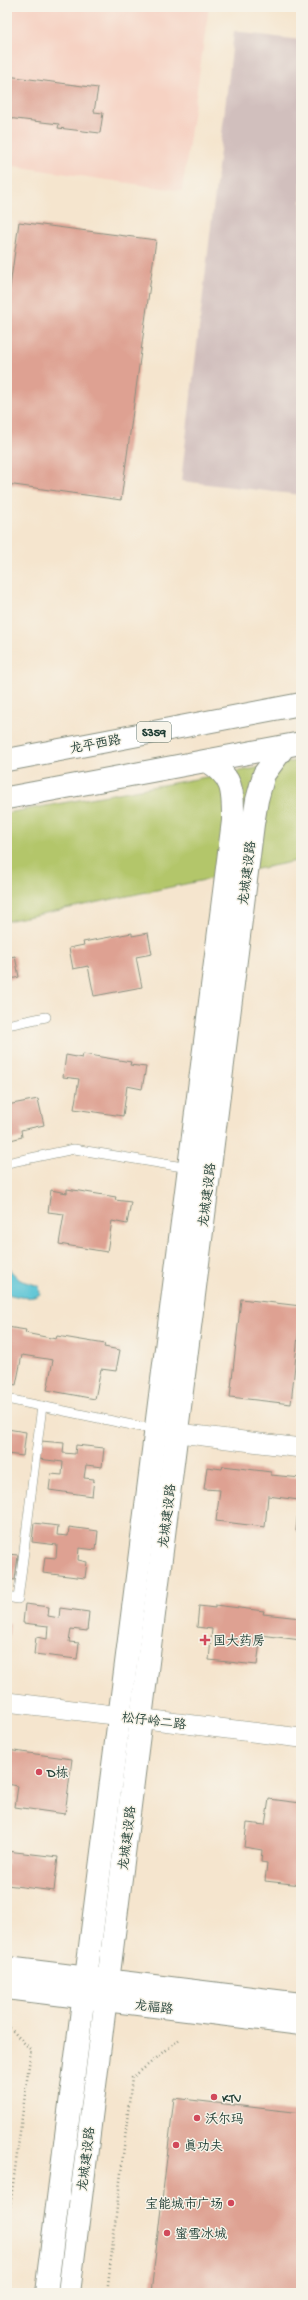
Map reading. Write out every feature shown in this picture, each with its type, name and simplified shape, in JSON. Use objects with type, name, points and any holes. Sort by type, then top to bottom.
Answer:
[{"type":"street","name":"龙平西路","points":[[7,760],[301,704]]},
{"type":"street","points":[[7,798],[293,745]]},
{"type":"street","name":"龙城建设路","points":[[199,1169],[256,800],[264,774],[293,745]]},
{"type":"street","name":"龙城建设路","points":[[68,2293],[96,1989],[199,1169],[233,821],[233,799],[229,781],[221,769],[207,761]]},
{"type":"street","points":[[166,1431],[301,1448]]},
{"type":"street","name":"松仔岭二路","points":[[7,1702],[301,1738]]},
{"type":"street","name":"龙福路","points":[[7,1968],[96,1989],[301,2024]]},
{"type":"street","name":"龙福路","points":[[7,1988],[96,1989],[301,2004]]},
{"type":"street","name":"龙城建设路","points":[[46,2293],[96,1989]]},
{"type":"lane","points":[[7,1025],[46,1017]]},
{"type":"lane","points":[[7,1163],[74,1150],[199,1169]]},
{"type":"lane","points":[[7,1399],[166,1431]]},
{"type":"lane","points":[[7,1597],[18,1599],[42,1406]]},
{"type":"path","points":[[7,2025],[31,2050],[7,2229]]},
{"type":"path","points":[[107,2293],[132,2078],[181,2038]]},
{"type":"shaded area","points":[[7,7],[209,7],[182,191],[7,165]]},
{"type":"shaded area","points":[[234,32],[301,40],[301,495],[181,481]]},
{"type":"green space","points":[[301,760],[301,860],[7,921],[7,813]]},
{"type":"water","points":[[7,1267],[20,1280],[39,1286],[40,1294],[28,1298],[7,1294]]},
{"type":"building","points":[[7,76],[98,88],[94,112],[103,113],[100,133],[58,128],[59,124],[7,118]]},
{"type":"building","points":[[19,222],[156,240],[121,500],[7,484],[7,308]]},
{"type":"building","points":[[132,933],[132,936],[148,933],[152,954],[136,957],[142,987],[94,996],[88,966],[73,969],[69,948],[84,945],[83,942]]},
{"type":"building","points":[[15,956],[19,977],[7,980],[7,958]]},
{"type":"building","points":[[83,1054],[131,1062],[130,1065],[146,1067],[142,1089],[127,1086],[123,1116],[74,1109],[79,1079],[63,1077],[66,1055],[82,1058]]},
{"type":"building","points":[[38,1099],[44,1125],[21,1130],[22,1137],[7,1141],[7,1105]]},
{"type":"building","points":[[67,1189],[116,1197],[115,1200],[131,1202],[127,1224],[112,1221],[107,1252],[59,1244],[64,1214],[48,1212],[51,1190],[67,1193]]},
{"type":"building","points":[[241,1299],[301,1306],[291,1404],[230,1397]]},
{"type":"building","points":[[7,1327],[26,1330],[25,1333],[56,1339],[57,1336],[105,1344],[104,1347],[120,1350],[116,1371],[101,1369],[95,1399],[47,1390],[53,1360],[22,1355],[16,1385],[7,1383]]},
{"type":"building","points":[[7,1429],[26,1432],[23,1456],[7,1454]]},
{"type":"building","points":[[41,1441],[64,1443],[63,1453],[75,1454],[76,1445],[104,1448],[102,1467],[86,1465],[84,1478],[94,1479],[92,1496],[49,1490],[51,1474],[62,1475],[63,1462],[38,1459]]},
{"type":"building","points":[[223,1466],[271,1472],[271,1475],[301,1478],[301,1531],[296,1531],[299,1500],[268,1496],[265,1527],[216,1521],[220,1490],[204,1489],[207,1467],[222,1469]]},
{"type":"building","points":[[34,1523],[58,1526],[57,1535],[68,1536],[69,1527],[98,1531],[96,1550],[79,1548],[78,1560],[87,1562],[85,1578],[43,1573],[45,1557],[56,1558],[57,1545],[32,1542]]},
{"type":"building","points":[[7,1554],[18,1555],[15,1580],[7,1579]]},
{"type":"building","points":[[25,1604],[49,1607],[48,1616],[59,1618],[60,1608],[89,1612],[87,1631],[71,1629],[69,1642],[79,1643],[77,1659],[34,1654],[36,1637],[47,1639],[48,1626],[23,1623]]},
{"type":"building","points":[[215,1605],[264,1611],[263,1614],[301,1618],[301,1640],[261,1635],[257,1665],[209,1660],[212,1629],[197,1627],[199,1606],[215,1608]]},
{"type":"building","points":[[7,1623],[10,1624],[8,1642],[7,1642]]},
{"type":"building","name":"D栋","points":[[7,1750],[72,1759],[65,1814],[15,1807],[18,1786],[7,1784]]},
{"type":"building","points":[[269,1799],[301,1803],[301,1885],[265,1881],[267,1863],[261,1862],[262,1850],[244,1847],[247,1823],[265,1825]]},
{"type":"building","points":[[7,1851],[58,1857],[54,1891],[7,1885]]},
{"type":"building","name":"宝能城市广场","points":[[174,2098],[301,2113],[301,2293],[151,2293]]},
{"type":"place","name":"国大药房","points":[[205,1640]]},
{"type":"place","name":"D栋","points":[[39,1772]]},
{"type":"place","name":"KTV","points":[[214,2097]]},
{"type":"place","name":"沃尔玛","points":[[197,2118]]},
{"type":"place","name":"真功夫","points":[[176,2145]]},
{"type":"place","name":"宝能城市广场","points":[[231,2203]]},
{"type":"place","name":"蜜雪冰城","points":[[167,2233]]}]
